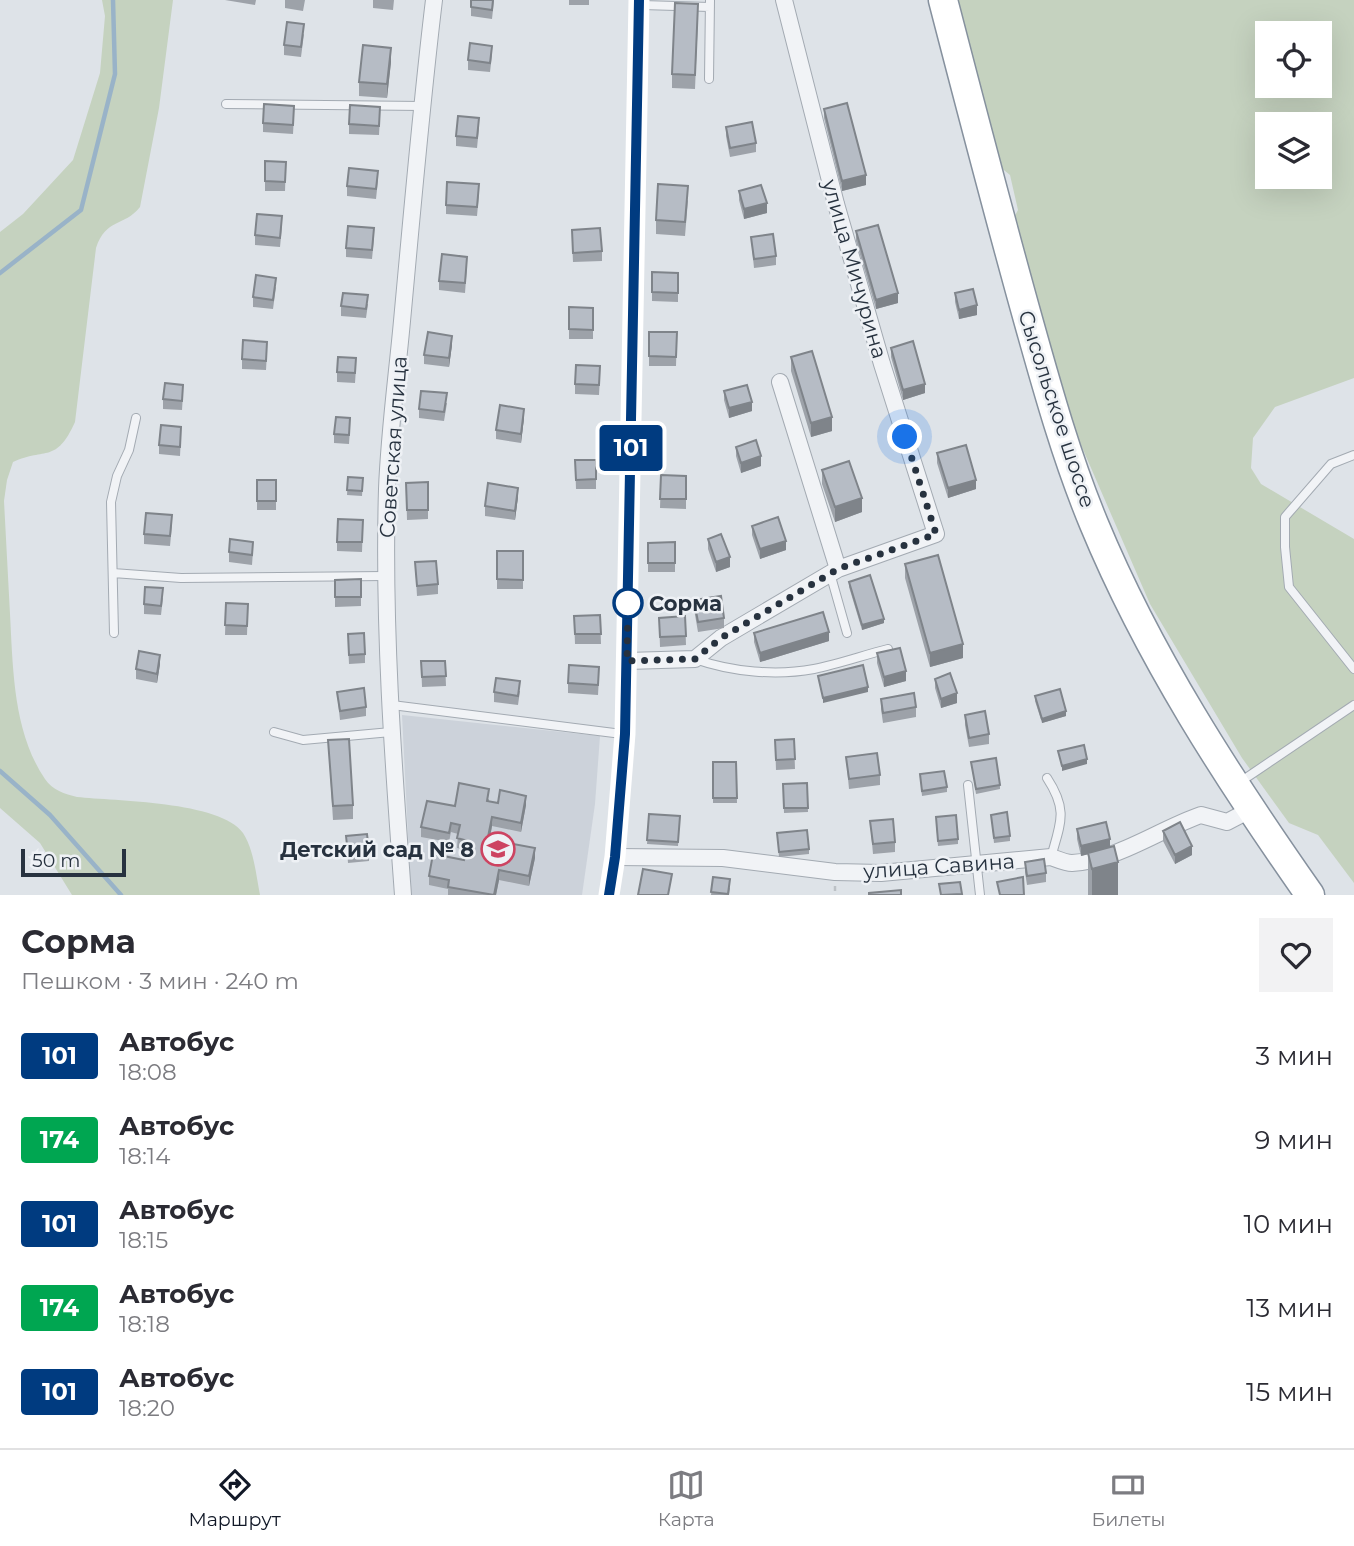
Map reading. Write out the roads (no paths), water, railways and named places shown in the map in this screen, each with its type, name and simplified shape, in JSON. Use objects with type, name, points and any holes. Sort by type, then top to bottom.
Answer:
[{"type":"highway","name":"Сысольское шоссе","points":[[943,0],[1059,428],[1090,512],[1136,614],[1178,693],[1250,810],[1310,895]]},
{"type":"main road","points":[[609,895],[615,857],[625,734],[639,2]]},
{"type":"street","name":"Советская улица","points":[[403,895],[391,732],[385,576],[387,485],[434,0]]},
{"type":"street","name":"улица Мичурина","points":[[784,0],[836,204],[882,364],[936,534],[834,571]]},
{"type":"street","points":[[627,661],[695,659],[721,638],[834,571],[780,382]]},
{"type":"street","name":"улица Савина","points":[[615,857],[723,858],[835,872],[870,873],[1051,857],[1070,863],[1098,858],[1143,842],[1201,815],[1227,822],[1250,810]]},
{"type":"lane","points":[[639,2],[710,4],[709,79]]},
{"type":"lane","points":[[226,104],[422,106]]},
{"type":"lane","points":[[114,633],[111,502],[117,476],[129,450],[136,418]]},
{"type":"lane","points":[[1354,455],[1331,464],[1285,517],[1285,547],[1289,587],[1354,669]]},
{"type":"lane","points":[[834,571],[847,633]]},
{"type":"lane","points":[[113,573],[194,578],[385,576]]},
{"type":"lane","points":[[695,659],[715,666],[756,672],[812,669],[888,649]]},
{"type":"lane","points":[[392,705],[625,734]]},
{"type":"lane","points":[[1234,785],[1354,705]]},
{"type":"lane","points":[[274,732],[303,740],[391,732]]},
{"type":"lane","points":[[1047,778],[1058,795],[1061,813],[1051,857]]},
{"type":"lane","points":[[968,785],[981,895]]},
{"type":"waterway","points":[[0,273],[81,210],[115,74],[113,0]]},
{"type":"waterway","points":[[0,771],[50,815],[121,895]]},
{"type":"place","name":"Сорма","points":[[628,603]]},
{"type":"place","name":"Детский сад № 8","points":[[498,849]]}]
